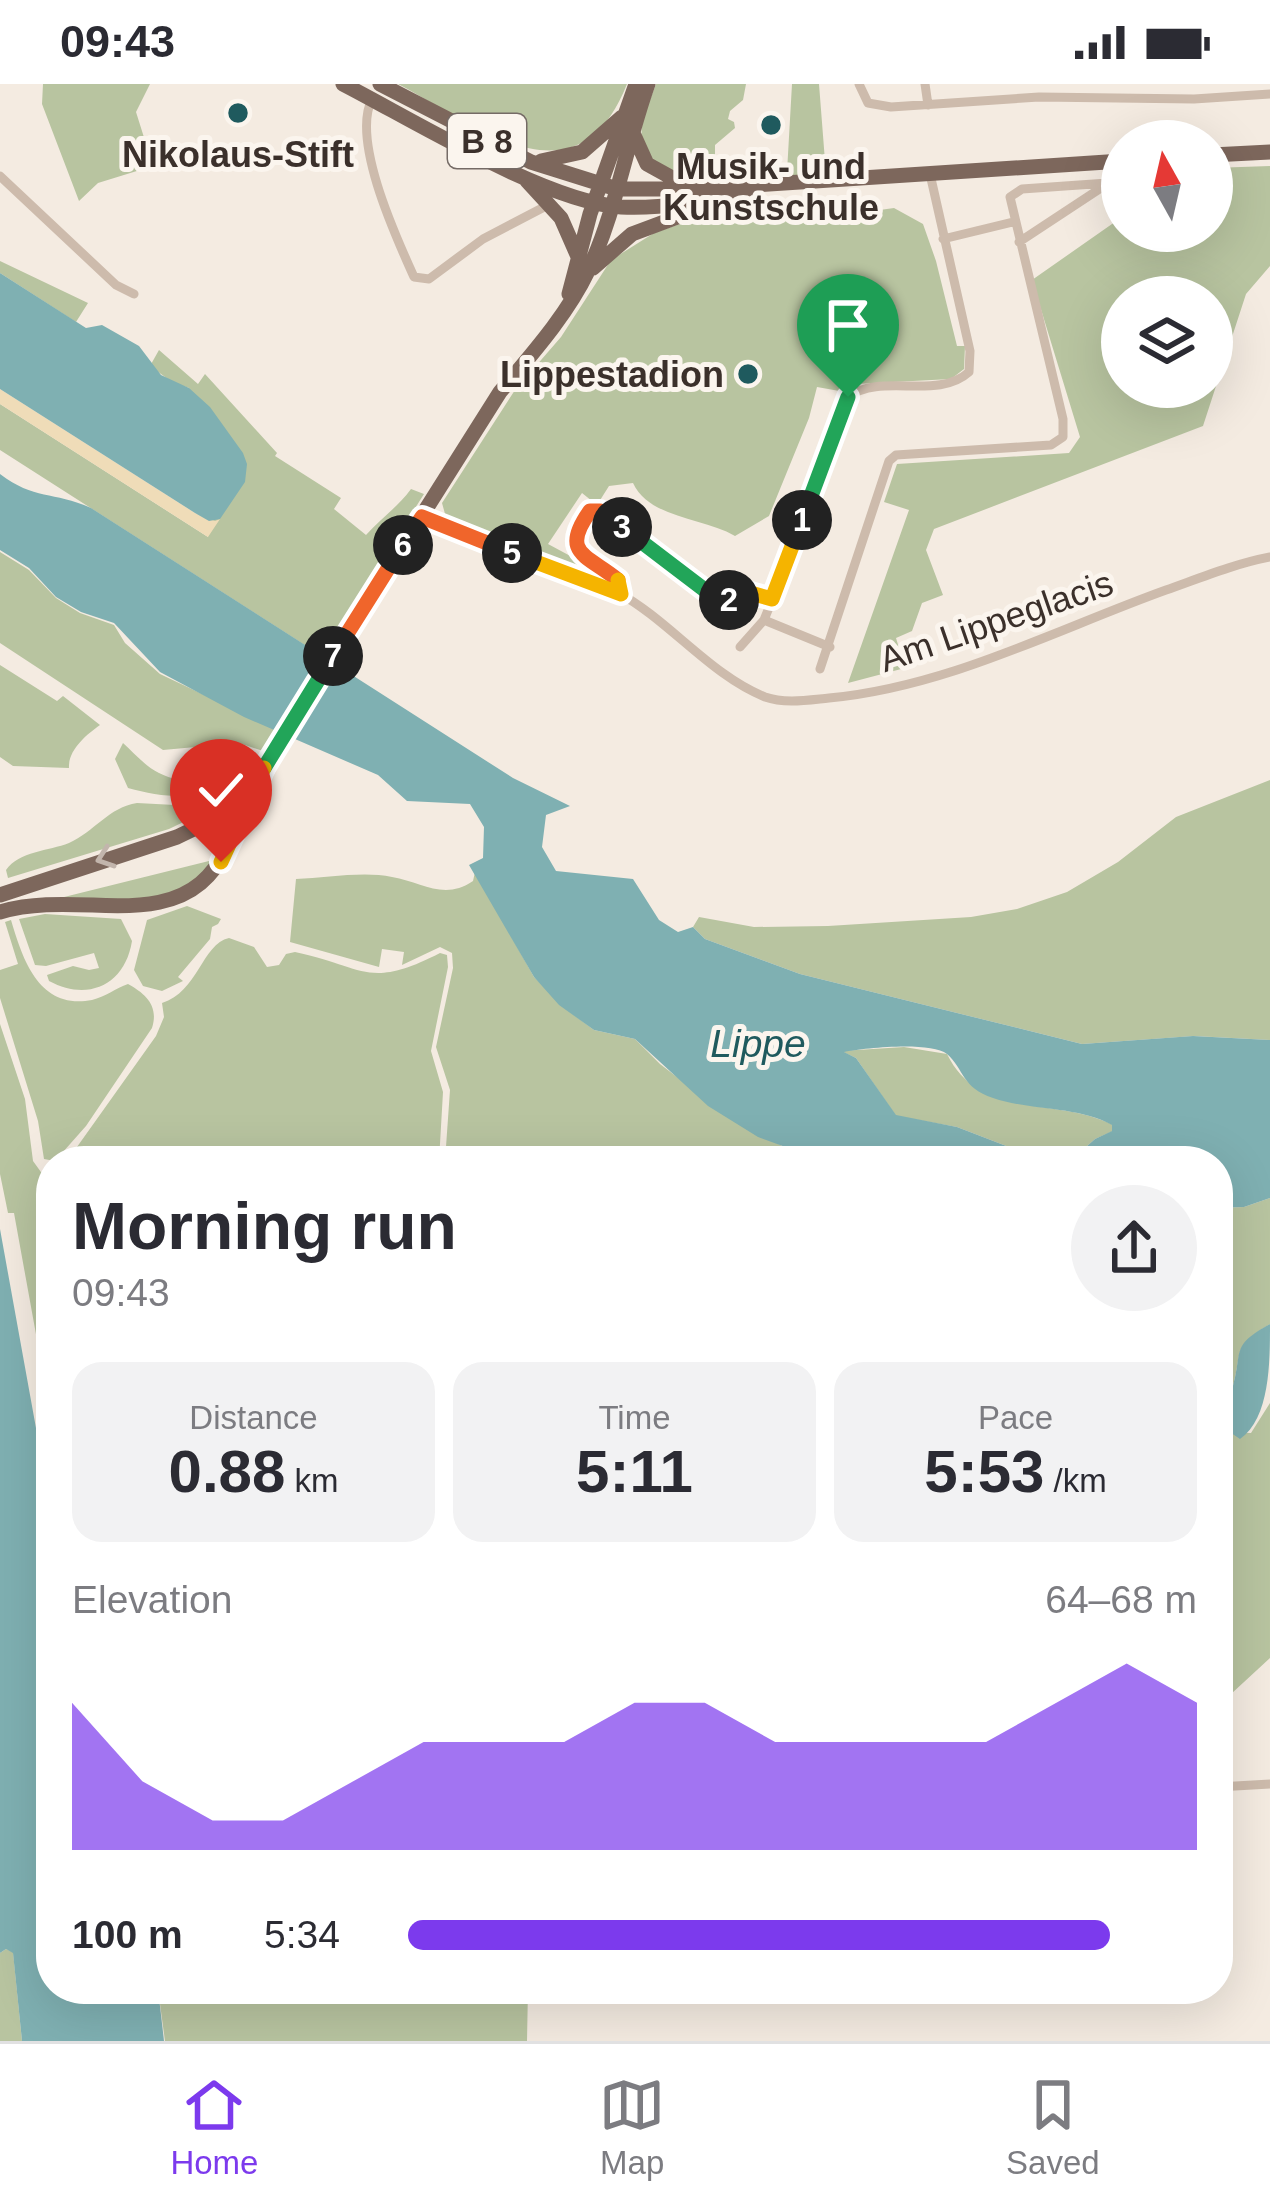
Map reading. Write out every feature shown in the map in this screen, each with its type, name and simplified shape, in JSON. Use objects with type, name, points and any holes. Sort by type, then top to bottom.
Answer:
[{"type":"main road","name":"B 8","points":[[343,84],[378,88],[593,202],[693,189],[1101,162]]},
{"type":"main road","points":[[583,267],[593,202],[635,84]]},
{"type":"main road","points":[[0,911],[11,897],[208,822],[241,794],[270,756],[500,392],[568,303],[615,197],[648,84]]},
{"type":"main road","points":[[583,267],[570,233],[526,168],[582,152],[625,115]]},
{"type":"main road","points":[[633,131],[647,164],[693,189]]},
{"type":"main road","points":[[1233,154],[1270,152]]},
{"type":"main road","name":"B 8","points":[[526,168],[599,185],[615,197],[725,199],[886,178]]},
{"type":"main road","name":"B 8","points":[[583,267],[632,234],[725,199]]},
{"type":"main road","points":[[11,897],[148,906],[188,894],[221,862],[270,756]]},
{"type":"street","points":[[859,84],[868,103],[891,107],[1039,97],[1194,99],[1270,94]]},
{"type":"street","points":[[926,84],[928,105]]},
{"type":"street","points":[[1191,84],[1194,99]]},
{"type":"street","points":[[378,88],[367,110],[367,147],[414,277],[429,280],[483,239],[550,204]]},
{"type":"street","points":[[740,646],[764,620],[848,397],[868,388],[952,384],[969,372],[970,351],[930,174]]},
{"type":"street","points":[[0,176],[116,285],[134,294]]},
{"type":"street","points":[[820,669],[889,461],[896,455],[1052,445],[1063,437],[1058,397],[1010,197],[1022,189],[1101,183]]},
{"type":"street","points":[[1018,242],[1101,188]]},
{"type":"street","points":[[944,239],[1013,222]]},
{"type":"street","points":[[621,594],[617,578],[584,557],[575,541],[590,511],[600,511],[724,602],[747,592],[772,599]]},
{"type":"street","name":"Am Lippeglacis","points":[[422,517],[474,541],[621,594],[760,695],[778,701],[880,692],[938,678],[1086,619],[1270,557]]},
{"type":"street","points":[[764,620],[830,647]]},
{"type":"street","points":[[1233,1786],[1270,1784]]},
{"type":"green space","points":[[43,84],[150,84],[136,112],[153,166],[98,183],[79,201],[42,104]]},
{"type":"green space","points":[[398,84],[627,84],[606,122],[581,143],[554,150],[524,147],[492,136]]},
{"type":"green space","points":[[656,84],[746,84],[743,100],[728,119],[735,128],[715,145],[715,168],[787,172],[792,84],[819,84],[826,174],[721,180],[668,170],[650,158],[641,132]]},
{"type":"green space","points":[[1270,166],[1270,266],[1246,294],[1233,334],[1233,276],[1101,276],[1101,408],[1209,408],[1203,426],[934,529],[926,550],[943,595],[922,603],[912,631],[896,638],[905,668],[848,683],[909,510],[884,502],[897,464],[1069,453],[1080,437],[1032,280],[1101,232],[1101,252],[1233,252],[1233,167]]},
{"type":"green space","name":"Lippestadion","points":[[894,208],[923,224],[957,346],[965,346],[964,369],[951,379],[856,384],[845,392],[817,387],[769,516],[735,536],[664,511],[633,483],[609,486],[597,505],[582,493],[548,544],[615,580],[613,587],[447,521],[442,503],[515,390],[561,337],[611,260],[654,233],[686,222],[815,212],[816,219]]},
{"type":"green space","points":[[0,261],[88,303],[76,322],[0,273]]},
{"type":"green space","points":[[159,350],[198,384],[205,374],[275,456],[341,498],[334,509],[366,535],[411,489],[424,494],[322,656],[0,450],[0,404],[208,537],[189,388],[150,366]]},
{"type":"green space","points":[[0,552],[29,570],[56,598],[114,625],[125,643],[160,674],[276,729],[263,751],[239,743],[163,750],[0,643]]},
{"type":"green space","points":[[0,665],[57,701],[63,696],[100,725],[75,749],[69,768],[13,766],[0,757]]},
{"type":"green space","points":[[123,743],[154,770],[181,780],[219,781],[252,768],[210,793],[144,792],[128,788],[115,759]]},
{"type":"green space","points":[[1270,780],[1270,1040],[1194,1036],[1082,1044],[800,974],[705,939],[693,927],[699,917],[754,927],[828,926],[971,917],[1017,909],[1067,892],[1118,862],[1176,817]]},
{"type":"green space","points":[[137,803],[194,806],[200,814],[169,829],[8,878],[6,870],[19,859],[69,843],[118,809]]},
{"type":"green space","points":[[217,859],[200,877],[160,897],[115,903],[44,902]]},
{"type":"green space","points":[[475,872],[534,977],[570,1012],[594,1030],[635,1039],[734,1121],[782,1146],[446,1146],[450,1090],[436,1047],[452,953],[440,947],[402,965],[404,952],[382,949],[379,967],[290,942],[296,879],[381,875],[452,890],[473,881]]},
{"type":"green space","points":[[187,906],[221,919],[178,977],[183,981],[162,991],[143,986],[134,970],[147,920]]},
{"type":"green space","points":[[45,914],[121,919],[132,941],[122,969],[91,989],[77,990],[49,981],[47,975],[73,966],[99,968],[94,953],[35,965],[19,919]]},
{"type":"green space","points":[[11,920],[28,966],[46,990],[74,1001],[92,1000],[128,984],[145,997],[154,1013],[152,1028],[68,1146],[42,1146],[0,998],[0,970],[18,964],[5,922]]},
{"type":"green space","points":[[229,938],[254,947],[267,967],[279,965],[286,954],[295,952],[381,973],[440,953],[447,955],[431,1051],[443,1092],[440,1146],[78,1146],[156,1036],[164,1017],[162,1003],[184,989],[220,942]]},
{"type":"green space","points":[[0,1024],[25,1099],[36,1165],[36,1334],[14,1213],[8,1213],[0,1174]]},
{"type":"green space","points":[[904,1047],[947,1054],[961,1075],[979,1089],[1021,1104],[1091,1116],[1113,1125],[1113,1131],[1087,1146],[1006,1146],[957,1127],[896,1116],[856,1058],[841,1051]]},
{"type":"green space","points":[[1270,1198],[1270,1324],[1244,1345],[1233,1386],[1233,1207]]},
{"type":"green space","points":[[1270,1403],[1270,1658],[1233,1692],[1233,1432],[1251,1433]]},
{"type":"green space","points":[[13,1952],[22,2041],[0,2041],[0,1953]]},
{"type":"green space","points":[[160,2004],[528,2004],[527,2041],[165,2041]]},
{"type":"sand","points":[[0,389],[195,513],[220,519],[208,537],[0,404]]},
{"type":"water","points":[[0,273],[86,328],[102,325],[139,346],[161,375],[189,388],[210,407],[247,464],[245,482],[220,519],[209,521],[195,513],[0,389]]},
{"type":"water","name":"Lippe","points":[[0,474],[23,488],[91,508],[513,778],[570,806],[546,815],[542,847],[556,871],[633,879],[659,920],[678,932],[693,927],[705,939],[800,974],[1082,1044],[1193,1036],[1270,1040],[1270,1198],[1233,1207],[1233,1146],[1087,1146],[1112,1131],[1112,1125],[983,1094],[969,1084],[947,1054],[927,1048],[844,1052],[856,1058],[896,1115],[957,1127],[1006,1146],[783,1146],[758,1137],[708,1106],[635,1039],[594,1030],[559,1005],[534,977],[469,865],[483,858],[484,827],[470,804],[407,801],[378,775],[244,717],[160,672],[114,623],[56,597],[29,568],[0,550]]},
{"type":"water","points":[[0,1229],[36,1428],[36,2004],[160,2004],[164,2041],[22,2041],[13,1953],[6,1949],[0,1953]]},
{"type":"water","points":[[1270,1324],[1263,1404],[1240,1439],[1233,1434],[1233,1386],[1243,1344]]},
{"type":"place","name":"Nikolaus-Stift","points":[[238,113]]},
{"type":"place","name":"Musik- und Kunstschule","points":[[771,125]]},
{"type":"place","name":"Lippestadion","points":[[748,374]]},
{"type":"route","points":[[221,862],[270,756],[422,517],[474,541],[621,594],[617,578],[584,557],[575,541],[590,511],[600,511],[724,602],[747,592],[772,599],[848,397]]}]
